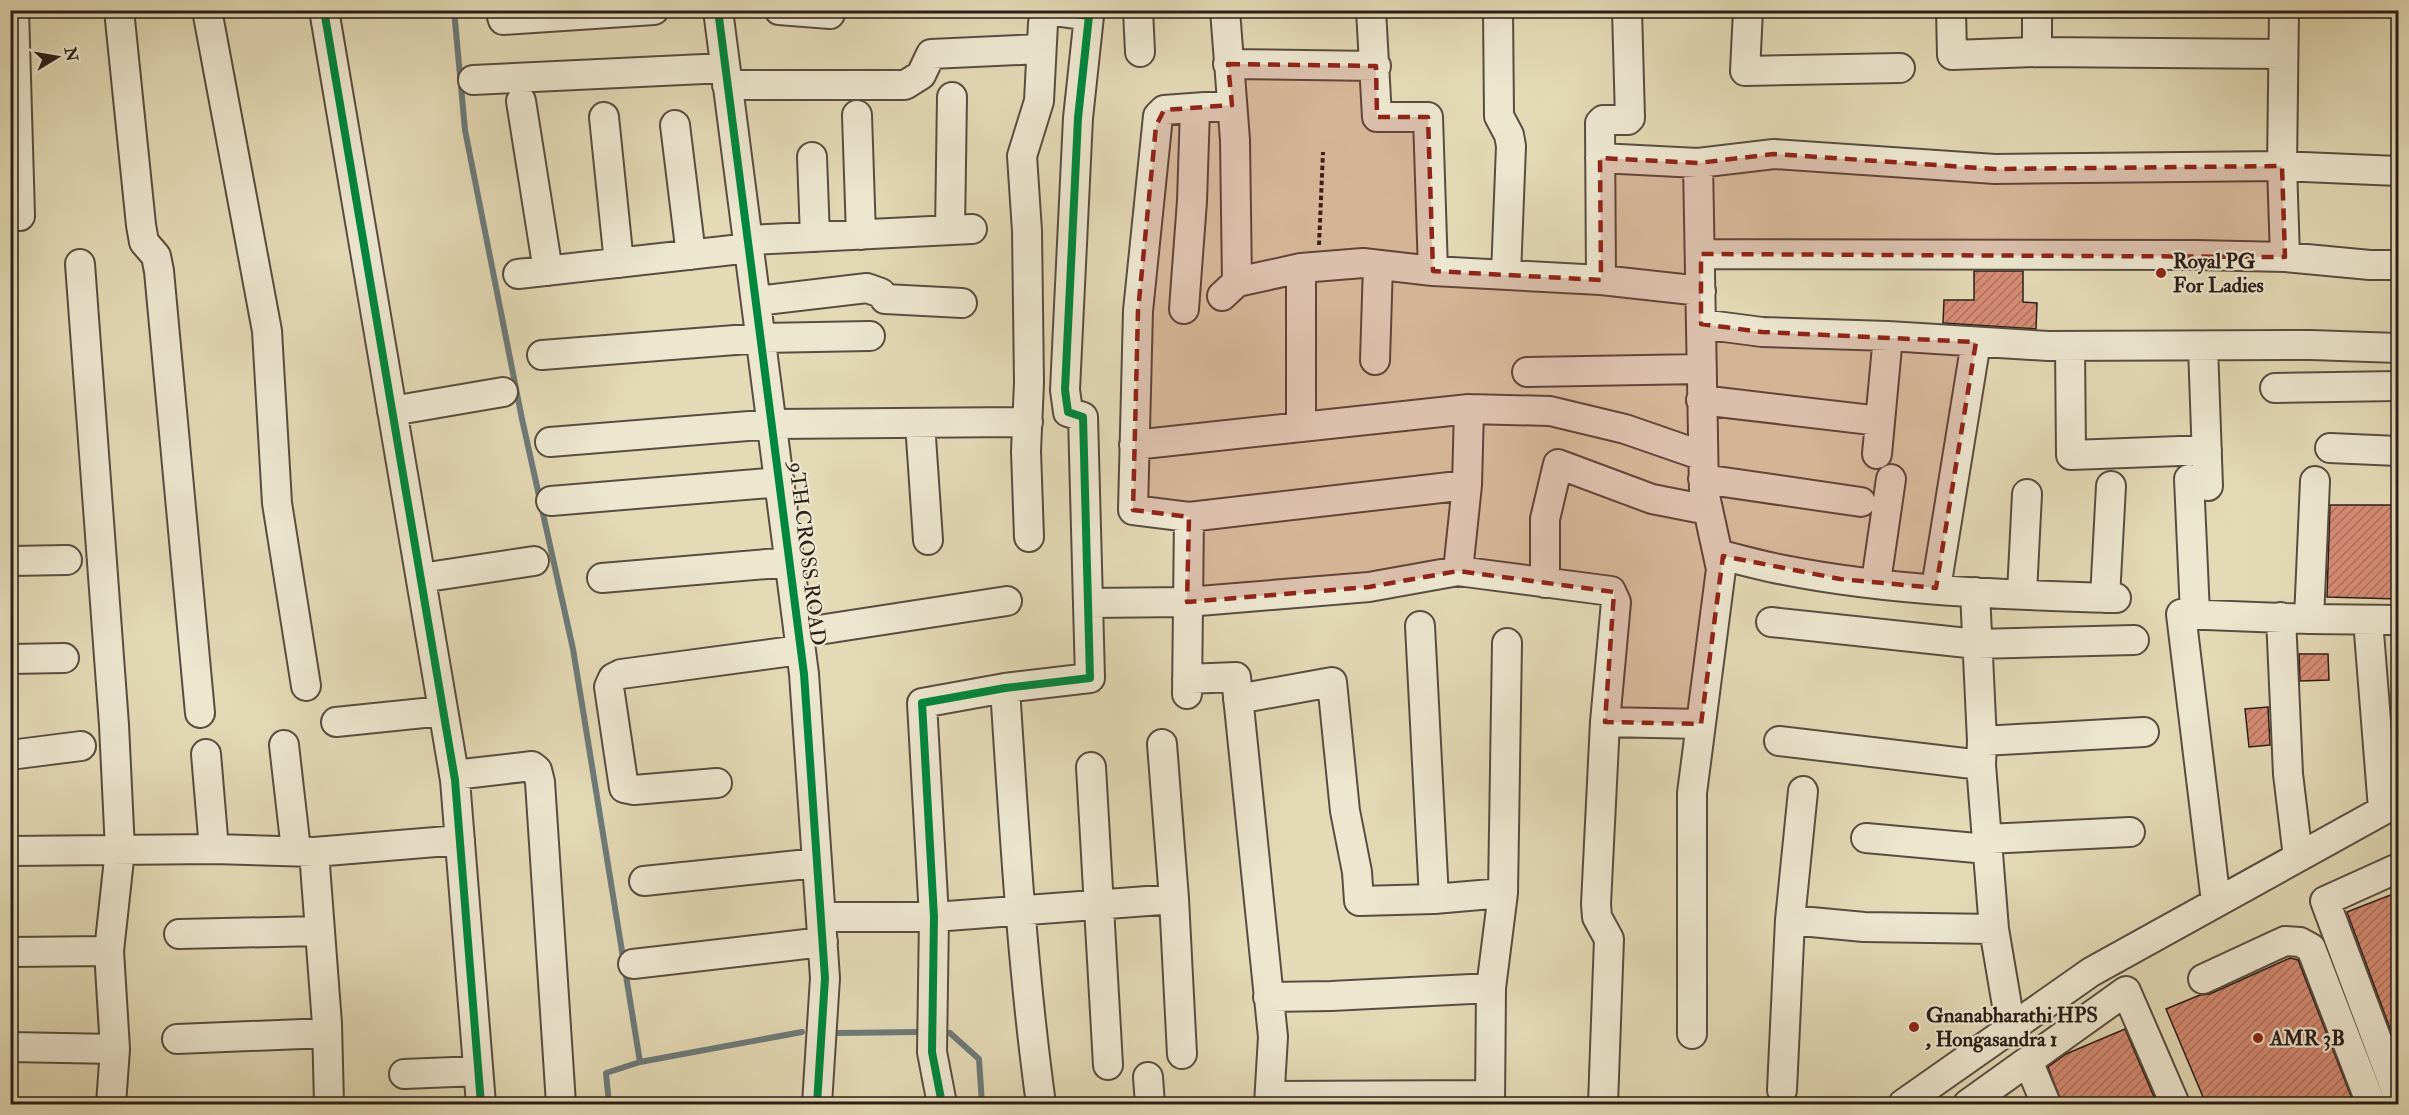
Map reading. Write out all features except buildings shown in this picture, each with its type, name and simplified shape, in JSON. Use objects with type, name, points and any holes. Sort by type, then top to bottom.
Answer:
[{"type":"street","points":[[14,10],[20,216]]},
{"type":"street","points":[[119,10],[141,225],[144,242],[156,256],[159,271],[200,713]]},
{"type":"street","points":[[207,10],[267,331],[277,503],[306,686]]},
{"type":"street","points":[[324,10],[454,775],[481,1104]]},
{"type":"street","points":[[500,10],[502,20],[654,10]]},
{"type":"street","name":"9TH CROSS ROAD","points":[[718,10],[804,674],[825,978],[817,1104]]},
{"type":"street","points":[[779,10],[830,14]]},
{"type":"street","points":[[942,1104],[932,1052],[934,917],[922,703],[1005,688],[1090,678],[1083,417],[1068,412],[1065,390],[1078,118],[1089,16],[1047,10],[1043,23],[1039,101],[1022,156],[1027,231],[1028,422],[1026,451],[1029,537]]},
{"type":"street","points":[[1138,10],[1140,52]]},
{"type":"street","points":[[1225,10],[1237,204],[1229,289],[1310,267],[1363,263],[1432,271],[1601,280],[1701,291]]},
{"type":"street","points":[[1371,10],[1376,66],[1377,117],[1428,117],[1432,271]]},
{"type":"street","points":[[1498,10],[1499,116],[1509,135],[1511,146],[1506,275]]},
{"type":"street","points":[[1601,280],[1600,123],[1603,120],[1628,120],[1630,118],[1627,10]]},
{"type":"street","points":[[1748,10],[1745,71],[1900,68]]},
{"type":"street","points":[[1951,10],[1952,55],[2037,52],[2283,54]]},
{"type":"street","points":[[2037,10],[2037,52]]},
{"type":"street","points":[[2284,10],[2282,166],[2285,257]]},
{"type":"street","points":[[473,80],[726,76],[905,85],[921,75],[931,54],[1041,49]]},
{"type":"street","points":[[1228,64],[1376,66]]},
{"type":"street","points":[[518,274],[691,255],[750,244],[815,237],[961,230],[952,97]]},
{"type":"street","points":[[521,101],[548,271]]},
{"type":"street","points":[[1232,105],[1164,110],[1158,116],[1155,126],[1152,188],[1138,311],[1133,510],[1189,517],[1467,485]]},
{"type":"street","points":[[1184,309],[1192,201],[1195,108]]},
{"type":"street","points":[[857,115],[861,235]]},
{"type":"street","points":[[604,117],[619,263]]},
{"type":"street","points":[[675,125],[691,255]]},
{"type":"street","points":[[1600,158],[1698,164],[1774,154],[1995,169],[2282,166],[2398,171]]},
{"type":"street","points":[[812,157],[815,237]]},
{"type":"street","points":[[1692,1035],[1692,793],[1721,569],[1708,510],[1703,468],[1698,164]]},
{"type":"street","points":[[1701,254],[2196,255],[2285,257],[2370,265],[2398,265]]},
{"type":"street","points":[[80,264],[114,725],[120,850],[108,951],[115,1049],[111,1104]]},
{"type":"street","points":[[1375,360],[1378,265]]},
{"type":"street","points":[[1301,426],[1310,267]]},
{"type":"street","points":[[756,301],[867,288],[881,293],[885,299],[962,303]]},
{"type":"street","points":[[1701,324],[1762,332],[2070,346],[2312,345],[2398,348]]},
{"type":"street","points":[[542,355],[761,338],[870,336]]},
{"type":"street","points":[[1877,454],[1888,336]]},
{"type":"street","points":[[1936,588],[1976,342]]},
{"type":"street","points":[[2070,346],[2071,455],[2207,450]]},
{"type":"street","points":[[2195,614],[2198,483],[2207,450],[2204,347]]},
{"type":"street","points":[[1527,372],[1701,369]]},
{"type":"street","points":[[2274,388],[2398,386]]},
{"type":"street","points":[[392,411],[503,392]]},
{"type":"street","points":[[1701,400],[1880,421]]},
{"type":"street","points":[[1134,445],[1469,409],[1550,411],[1625,429],[1703,468],[1861,502]]},
{"type":"street","points":[[1458,571],[1467,485],[1469,409]]},
{"type":"street","points":[[550,442],[773,424],[1028,422]]},
{"type":"street","points":[[920,423],[928,540]]},
{"type":"street","points":[[2330,448],[2398,451]]},
{"type":"street","points":[[1545,583],[1545,519],[1558,464],[1652,499],[1708,510]]},
{"type":"street","points":[[1876,582],[1892,479]]},
{"type":"street","points":[[2309,619],[2315,481]]},
{"type":"street","points":[[551,501],[780,482]]},
{"type":"street","points":[[1718,555],[1784,570],[1876,582],[1975,592],[2110,598],[2111,486]]},
{"type":"street","points":[[2022,593],[2027,494]]},
{"type":"street","points":[[1189,517],[1187,687],[1236,677],[1272,1037],[1270,1100],[1490,1100],[1491,988],[1503,893],[1507,644]]},
{"type":"street","points":[[10,561],[67,560]]},
{"type":"street","points":[[421,578],[534,561]]},
{"type":"street","points":[[602,578],[790,562]]},
{"type":"street","points":[[1088,603],[1187,602],[1370,587],[1458,571],[1611,591],[1615,596],[1605,722],[1596,904],[1597,917],[1609,939],[1603,1104]]},
{"type":"street","points":[[1975,592],[1981,753],[1994,929],[2011,1029]]},
{"type":"street","points":[[717,783],[634,790],[624,788],[609,687],[614,678],[621,674],[1007,601]]},
{"type":"street","points":[[2216,902],[2181,614],[2398,620]]},
{"type":"street","points":[[2281,616],[2288,774],[2298,857]]},
{"type":"street","points":[[1903,1104],[2091,972],[2391,806],[2368,620]]},
{"type":"street","points":[[1771,622],[1977,644],[2134,640]]},
{"type":"street","points":[[1420,626],[1434,899]]},
{"type":"street","points":[[10,659],[64,658]]},
{"type":"street","points":[[1238,699],[1332,682],[1345,812],[1357,872],[1359,901],[1434,899],[1503,893]]},
{"type":"street","points":[[1005,688],[1028,1010],[1041,1104]]},
{"type":"street","points":[[336,722],[443,711]]},
{"type":"street","points":[[1605,722],[1701,724]]},
{"type":"street","points":[[1779,741],[1981,753],[2144,732]]},
{"type":"street","points":[[1162,744],[1174,899],[1182,1054]]},
{"type":"street","points":[[285,745],[320,931],[329,1104]]},
{"type":"street","points":[[10,754],[81,746]]},
{"type":"street","points":[[206,754],[214,849]]},
{"type":"street","points":[[454,775],[532,766],[537,770],[541,794],[561,1104]]},
{"type":"street","points":[[1091,767],[1108,1065]]},
{"type":"street","points":[[1782,1090],[1790,920],[1803,791]]},
{"type":"street","points":[[1866,838],[1987,844],[2130,832]]},
{"type":"street","points":[[10,851],[214,849],[305,851],[460,840]]},
{"type":"street","points":[[644,881],[817,863]]},
{"type":"street","points":[[2398,868],[2325,901],[2398,1096]]},
{"type":"street","points":[[633,964],[822,930],[934,917],[1174,899]]},
{"type":"street","points":[[1790,920],[1864,927],[1994,929]]},
{"type":"street","points":[[179,934],[320,931]]},
{"type":"street","points":[[2203,979],[2285,941],[2300,942],[2312,948],[2371,1104]]},
{"type":"street","points":[[10,952],[108,951]]},
{"type":"street","points":[[1268,997],[1491,988]]},
{"type":"street","points":[[1968,1104],[2126,991],[2175,1104]]},
{"type":"street","points":[[177,1040],[327,1033]]},
{"type":"street","points":[[10,1047],[115,1049]]},
{"type":"street","points":[[2028,1061],[2046,1104]]},
{"type":"street","points":[[404,1074],[478,1071]]},
{"type":"path","points":[[1310,267],[1323,152]]},
{"type":"highlighted area","points":[[1228,64],[1376,66],[1377,117],[1428,117],[1433,271],[1601,280],[1600,158],[1698,163],[1774,154],[1995,169],[2282,166],[2285,257],[1701,254],[1701,324],[1762,332],[1976,342],[1936,588],[1840,579],[1723,556],[1701,724],[1605,722],[1614,592],[1458,571],[1369,587],[1187,602],[1189,517],[1133,510],[1138,311],[1156,126],[1164,110],[1232,105]]},
{"type":"waterway","points":[[454,10],[465,130],[522,419],[573,649],[640,1062]]},
{"type":"waterway","points":[[609,1104],[606,1073],[640,1062],[802,1032]]},
{"type":"waterway","points":[[836,1033],[921,1032]]},
{"type":"waterway","points":[[950,1033],[979,1059],[982,1104]]},
{"type":"cycle path","points":[[324,10],[455,780],[481,1104]]},
{"type":"cycle path","points":[[718,10],[804,674],[825,978],[817,1104]]},
{"type":"cycle path","points":[[942,1104],[932,1052],[934,917],[922,703],[1005,688],[1090,678],[1083,417],[1068,412],[1065,390],[1078,118],[1089,16],[1047,10]]},
{"type":"place","name":"Royal PG For Ladies","points":[[2161,273]]},
{"type":"place","name":"Gnanabharathi HPS , Hongasandra 1","points":[[1914,1027]]},
{"type":"place","name":"AMR 3B","points":[[2258,1038]]}]
